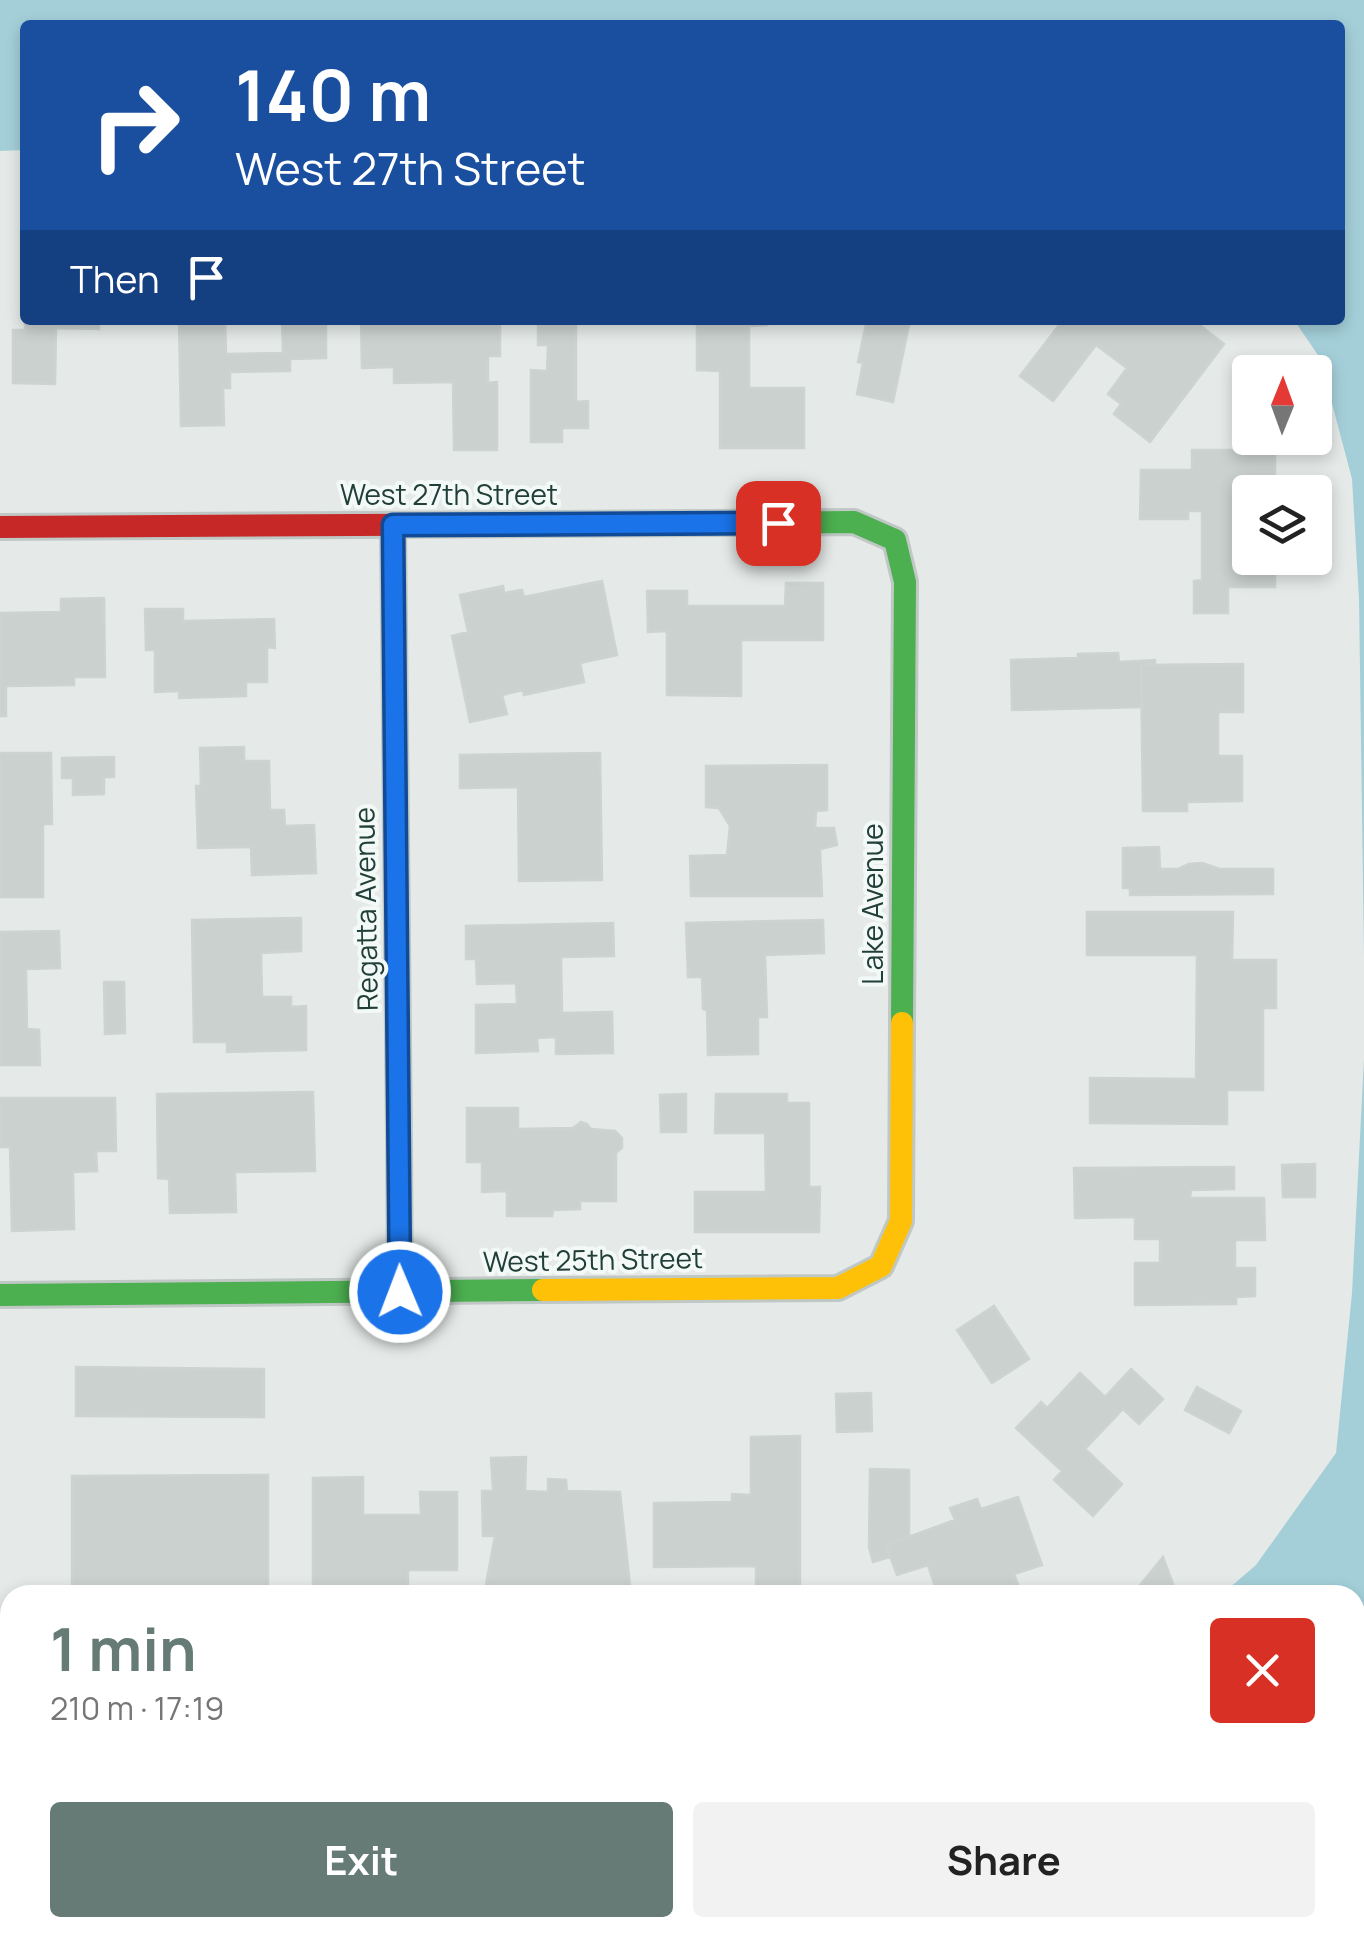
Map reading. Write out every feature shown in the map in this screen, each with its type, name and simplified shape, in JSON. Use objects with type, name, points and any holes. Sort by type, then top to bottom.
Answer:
[{"type":"street","name":"West 27th Street","points":[[0,527],[854,522],[895,540]]},
{"type":"street","name":"Regatta Avenue","points":[[393,525],[400,1292]]},
{"type":"street","name":"Lake Avenue","points":[[881,1266],[901,1221],[904,582],[895,540]]},
{"type":"street","name":"West 25th Street","points":[[0,1295],[838,1288],[881,1266]]},
{"type":"water","points":[[0,0],[1364,0],[1364,955],[1359,599],[1352,479],[1332,403],[1332,355],[1318,355],[1297,325],[1345,325],[1345,20],[20,20],[20,150],[0,151]]},
{"type":"water","points":[[1364,1059],[1364,1585],[1233,1585],[1256,1565],[1336,1453],[1352,1293]]},
{"type":"building","points":[[25,325],[99,325],[99,329],[56,328],[55,384],[13,383],[13,330],[25,330]]},
{"type":"building","points":[[179,325],[225,325],[226,354],[283,353],[282,325],[326,325],[326,358],[290,359],[290,371],[230,372],[230,388],[223,388],[224,425],[181,426]]},
{"type":"building","points":[[361,325],[500,325],[500,356],[488,356],[488,383],[497,382],[497,450],[454,450],[453,382],[394,383],[394,367],[362,368]]},
{"type":"building","points":[[538,325],[576,325],[576,402],[588,401],[588,428],[562,428],[562,442],[531,442],[531,370],[547,371],[548,345],[538,345]]},
{"type":"building","points":[[697,325],[767,325],[749,326],[749,388],[804,388],[804,448],[720,448],[720,371],[697,370]]},
{"type":"building","points":[[866,325],[909,325],[893,402],[857,394],[863,363],[858,362]]},
{"type":"building","points":[[1059,325],[1199,325],[1224,344],[1150,442],[1114,414],[1121,404],[1108,394],[1127,368],[1096,345],[1053,401],[1020,376]]},
{"type":"building","points":[[1192,450],[1275,455],[1275,475],[1232,475],[1232,575],[1275,575],[1275,587],[1228,587],[1228,613],[1194,613],[1194,581],[1202,580],[1202,511],[1188,511],[1188,519],[1140,519],[1141,470],[1192,470]]},
{"type":"building","points":[[602,581],[617,655],[580,663],[584,682],[524,695],[523,690],[502,695],[507,714],[470,722],[452,636],[468,632],[460,595],[503,586],[504,593],[522,590],[524,597]]},
{"type":"building","points":[[786,583],[823,583],[823,640],[741,640],[741,696],[667,695],[667,631],[648,632],[647,591],[687,591],[687,606],[785,606]]},
{"type":"building","points":[[104,598],[105,677],[74,677],[74,685],[6,686],[6,716],[0,716],[0,613],[61,612],[61,599]]},
{"type":"building","points":[[145,609],[183,609],[183,621],[274,619],[275,648],[267,647],[267,682],[246,682],[246,696],[179,698],[179,691],[155,692],[155,650],[146,650]]},
{"type":"building","points":[[1118,653],[1119,662],[1155,660],[1155,664],[1141,665],[1142,707],[1012,710],[1011,660]]},
{"type":"building","points":[[1243,664],[1243,712],[1218,712],[1218,756],[1242,756],[1242,801],[1187,802],[1187,811],[1143,811],[1141,665]]},
{"type":"building","points":[[244,747],[244,761],[269,761],[270,810],[284,810],[285,826],[314,825],[316,873],[252,875],[251,847],[198,848],[196,786],[201,786],[200,748]]},
{"type":"building","points":[[0,753],[51,753],[52,824],[43,824],[43,897],[0,897]]},
{"type":"building","points":[[600,753],[602,880],[519,881],[518,787],[460,788],[460,755]]},
{"type":"building","points":[[114,757],[114,777],[104,777],[104,794],[73,795],[73,778],[62,778],[62,758]]},
{"type":"building","points":[[827,765],[827,810],[816,811],[815,828],[834,828],[837,845],[820,849],[822,896],[691,896],[690,856],[727,855],[730,826],[719,808],[706,807],[706,766]]},
{"type":"building","points":[[1159,847],[1160,869],[1202,863],[1220,869],[1273,869],[1273,894],[1130,895],[1130,888],[1123,888],[1123,848]]},
{"type":"building","points":[[1087,912],[1233,912],[1232,960],[1276,960],[1276,1008],[1263,1008],[1263,1090],[1227,1090],[1227,1124],[1090,1123],[1090,1078],[1196,1079],[1197,955],[1087,955]]},
{"type":"building","points":[[301,918],[301,951],[261,953],[262,997],[291,997],[291,1007],[306,1006],[306,1050],[227,1052],[227,1042],[194,1042],[192,920]]},
{"type":"building","points":[[823,920],[824,953],[765,955],[767,1017],[758,1017],[758,1054],[708,1055],[702,977],[688,977],[686,923]]},
{"type":"building","points":[[613,923],[614,956],[561,957],[562,1013],[612,1012],[613,1053],[556,1054],[556,1037],[537,1038],[538,1051],[476,1053],[476,1005],[517,1004],[516,983],[477,984],[476,959],[466,959],[466,926]]},
{"type":"building","points":[[59,931],[60,968],[26,969],[27,1029],[39,1030],[40,1065],[0,1065],[0,932]]},
{"type":"building","points":[[104,982],[124,982],[125,1033],[105,1034]]},
{"type":"building","points":[[313,1092],[315,1171],[235,1172],[236,1212],[170,1213],[169,1179],[158,1178],[157,1094]]},
{"type":"building","points":[[686,1094],[686,1132],[661,1132],[660,1095]]},
{"type":"building","points":[[716,1094],[787,1094],[787,1103],[809,1103],[809,1187],[820,1187],[819,1232],[695,1232],[695,1192],[766,1192],[765,1133],[715,1133]]},
{"type":"building","points":[[0,1098],[115,1098],[116,1151],[96,1151],[97,1171],[73,1172],[74,1229],[12,1231],[10,1147],[0,1147]]},
{"type":"building","points":[[467,1108],[518,1108],[518,1129],[573,1128],[581,1122],[591,1129],[615,1131],[622,1138],[622,1148],[613,1155],[616,1201],[580,1201],[580,1209],[553,1210],[552,1216],[507,1216],[507,1191],[482,1192],[482,1162],[467,1162]]},
{"type":"building","points":[[1315,1164],[1315,1197],[1283,1197],[1282,1165]]},
{"type":"building","points":[[1234,1167],[1234,1189],[1191,1190],[1190,1198],[1264,1198],[1265,1240],[1235,1240],[1235,1268],[1255,1268],[1255,1296],[1236,1297],[1236,1304],[1135,1305],[1135,1263],[1160,1263],[1160,1239],[1135,1239],[1135,1217],[1075,1218],[1074,1168]]},
{"type":"building","points":[[994,1306],[1029,1359],[992,1383],[957,1330]]},
{"type":"building","points":[[76,1367],[264,1369],[264,1417],[76,1416]]},
{"type":"building","points":[[1131,1369],[1163,1399],[1139,1424],[1123,1409],[1085,1449],[1122,1484],[1093,1516],[1054,1480],[1062,1471],[1016,1428],[1041,1402],[1047,1408],[1080,1373],[1105,1397]]},
{"type":"building","points":[[1197,1387],[1241,1411],[1229,1433],[1185,1410]]},
{"type":"building","points":[[871,1393],[872,1431],[837,1432],[836,1394]]},
{"type":"building","points":[[800,1436],[800,1585],[756,1585],[756,1566],[654,1567],[654,1503],[732,1502],[732,1494],[751,1495],[751,1437]]},
{"type":"building","points":[[526,1457],[525,1491],[548,1492],[548,1479],[566,1480],[567,1491],[620,1492],[630,1585],[486,1585],[495,1536],[483,1536],[482,1491],[493,1491],[491,1458]]},
{"type":"building","points":[[870,1469],[909,1470],[909,1538],[886,1545],[890,1557],[873,1562],[869,1547]]},
{"type":"building","points":[[268,1475],[268,1585],[72,1585],[72,1476]]},
{"type":"building","points":[[363,1477],[363,1515],[421,1515],[420,1492],[457,1492],[457,1570],[408,1570],[408,1585],[313,1585],[313,1478]]},
{"type":"building","points":[[1018,1497],[1042,1565],[1014,1574],[1018,1585],[935,1585],[928,1565],[897,1575],[886,1545],[955,1520],[950,1508],[977,1499],[981,1509]]},
{"type":"building","points":[[1163,1557],[1173,1585],[1140,1585]]},
{"type":"traffic: fast","points":[[710,523],[854,522],[895,540],[905,582],[902,1023]]},
{"type":"traffic: fast","points":[[399,1141],[400,1292]]},
{"type":"traffic: fast","points":[[0,1295],[543,1290]]},
{"type":"traffic: slow","points":[[393,525],[399,1141]]},
{"type":"traffic: slow","points":[[543,1290],[838,1288],[881,1266],[901,1221],[902,1023]]},
{"type":"traffic: jam","points":[[0,527],[710,523]]},
{"type":"route","points":[[400,1292],[393,525],[778,523]]}]
